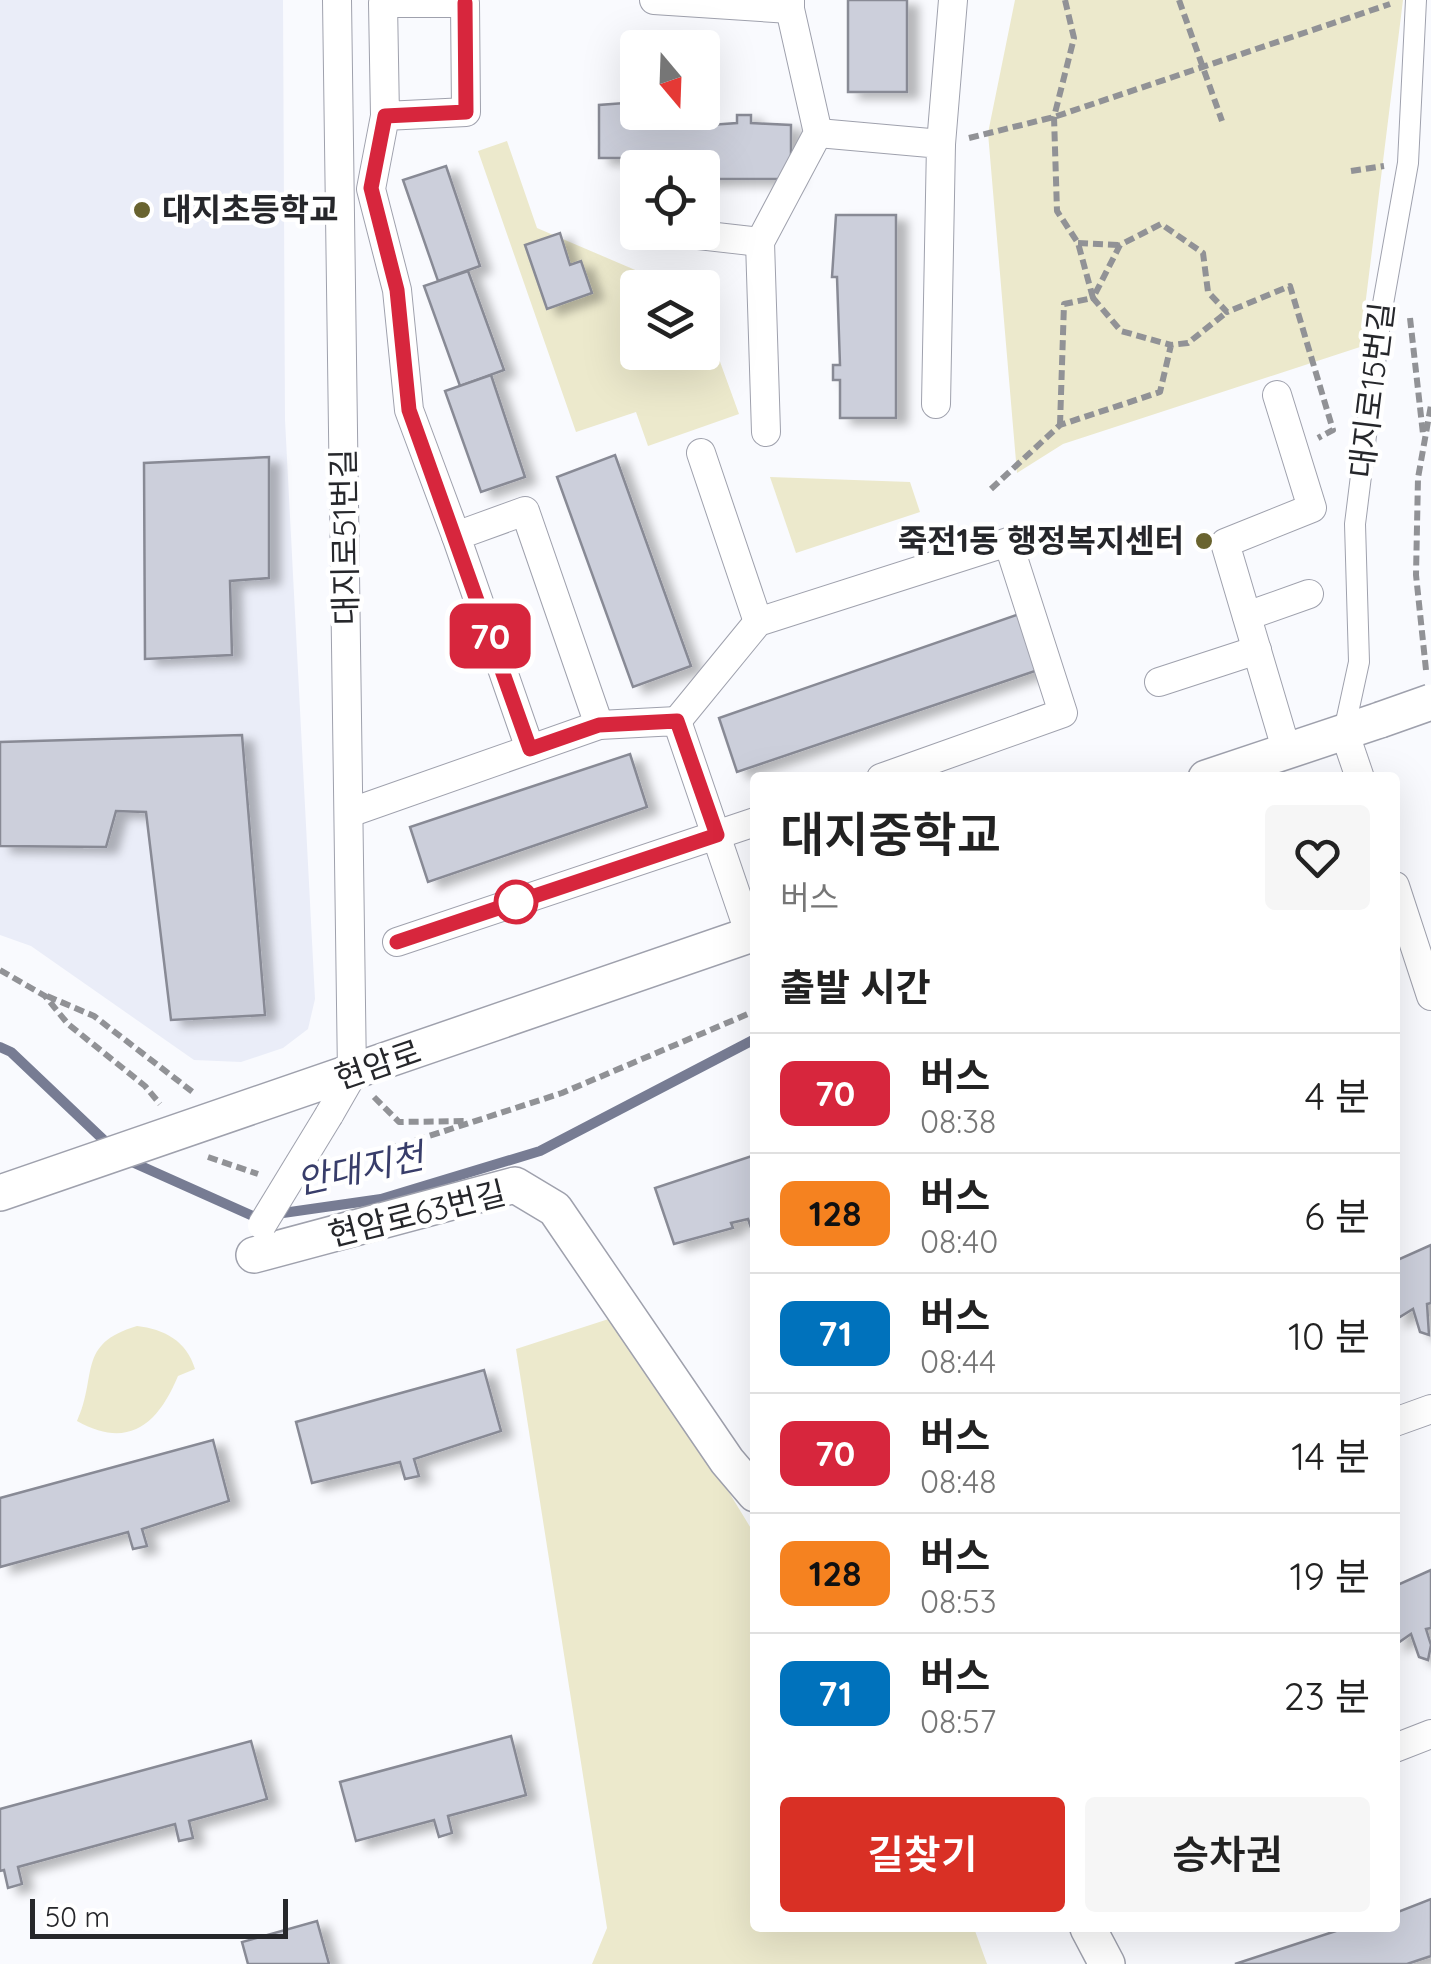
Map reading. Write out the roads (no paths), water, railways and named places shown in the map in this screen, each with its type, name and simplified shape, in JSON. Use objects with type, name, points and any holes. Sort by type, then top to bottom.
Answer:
[{"type":"street","name":"대지로51번길","points":[[337,0],[352,1075]]},
{"type":"street","points":[[654,0],[790,4],[818,132],[760,242],[766,432]]},
{"type":"street","points":[[936,404],[941,144],[953,0]]},
{"type":"street","name":"대지로15번길","points":[[1344,731],[1359,662],[1355,524],[1380,316],[1408,163],[1416,0]]},
{"type":"street","points":[[385,116],[466,112],[465,3],[383,2],[385,116],[371,188],[397,290],[409,410],[530,749]]},
{"type":"street","points":[[818,132],[941,144]]},
{"type":"street","points":[[720,237],[760,242]]},
{"type":"street","points":[[1276,396],[1312,508],[1225,543],[1287,752]]},
{"type":"street","points":[[701,454],[758,622]]},
{"type":"street","points":[[456,536],[524,511],[599,725]]},
{"type":"street","points":[[349,813],[599,725],[677,721],[758,622],[1008,542],[1064,713],[898,772]]},
{"type":"street","points":[[1247,616],[1309,594]]},
{"type":"street","points":[[1159,682],[1256,650]]},
{"type":"street","points":[[1225,772],[1431,702]]},
{"type":"street","points":[[677,721],[750,928]]},
{"type":"street","points":[[1344,731],[1358,772]]},
{"type":"street","points":[[397,942],[750,824]]},
{"type":"street","points":[[1400,901],[1431,996]]},
{"type":"street","name":"현암로","points":[[0,1193],[352,1075],[750,935]]},
{"type":"street","name":"현암로63번길","points":[[258,1240],[352,1075]]},
{"type":"street","name":"현암로63번길","points":[[258,1240],[515,1186],[556,1210],[750,1488]]},
{"type":"street","points":[[1400,1420],[1431,1409]]},
{"type":"street","points":[[1400,1746],[1431,1734]]},
{"type":"street","points":[[1090,1932],[1107,1964]]},
{"type":"waterway","name":"안대지천","points":[[123,1158],[255,1217],[381,1199],[540,1151],[750,1042]]},
{"type":"waterway","name":"안대지천","points":[[0,1047],[11,1052],[110,1146]]},
{"type":"place","name":"대지초등학교","points":[[142,210]]},
{"type":"place","name":"죽전1동 행정복지센터","points":[[1204,541]]}]
